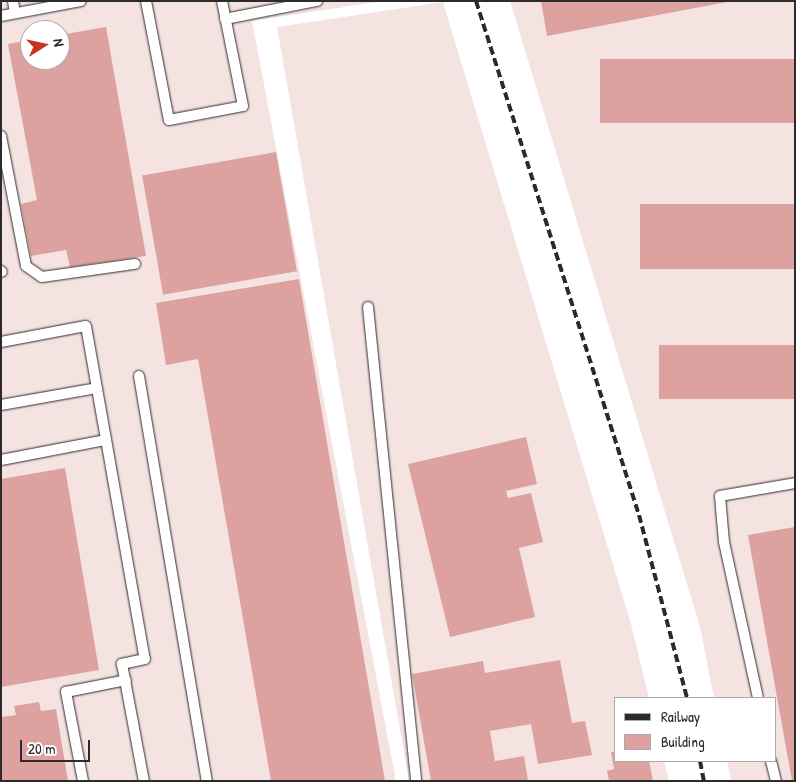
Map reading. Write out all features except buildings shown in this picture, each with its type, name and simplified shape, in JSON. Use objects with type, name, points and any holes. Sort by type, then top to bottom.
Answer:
[{"type":"lane","points":[[13,1],[16,13]]},
{"type":"lane","points":[[1,16],[81,1]]},
{"type":"lane","points":[[146,1],[169,120],[243,106],[222,1]]},
{"type":"lane","points":[[225,19],[317,1]]},
{"type":"lane","points":[[1,136],[26,266],[42,277],[135,264]]},
{"type":"lane","points":[[368,307],[416,781]]},
{"type":"lane","points":[[1,342],[86,326],[145,659],[122,664],[144,781]]},
{"type":"lane","points":[[140,376],[207,781]]},
{"type":"lane","points":[[1,405],[98,388]]},
{"type":"lane","points":[[1,460],[106,440]]},
{"type":"lane","points":[[758,697],[724,542],[720,496],[795,484]]},
{"type":"lane","points":[[83,781],[66,692],[126,680]]},
{"type":"lane","points":[[772,762],[776,781]]},
{"type":"shaded area","points":[[1,1],[383,1],[252,21],[396,781],[1,781]]},
{"type":"shaded area","points":[[510,1],[795,1],[795,781],[731,781],[727,762],[776,762],[776,697],[714,697],[700,627]]},
{"type":"shaded area","points":[[443,2],[631,624],[649,697],[614,697],[614,762],[664,762],[669,781],[409,781],[277,27]]},
{"type":"railway","points":[[476,1],[639,515],[687,697]]},
{"type":"railway","points":[[700,762],[704,781]]}]
